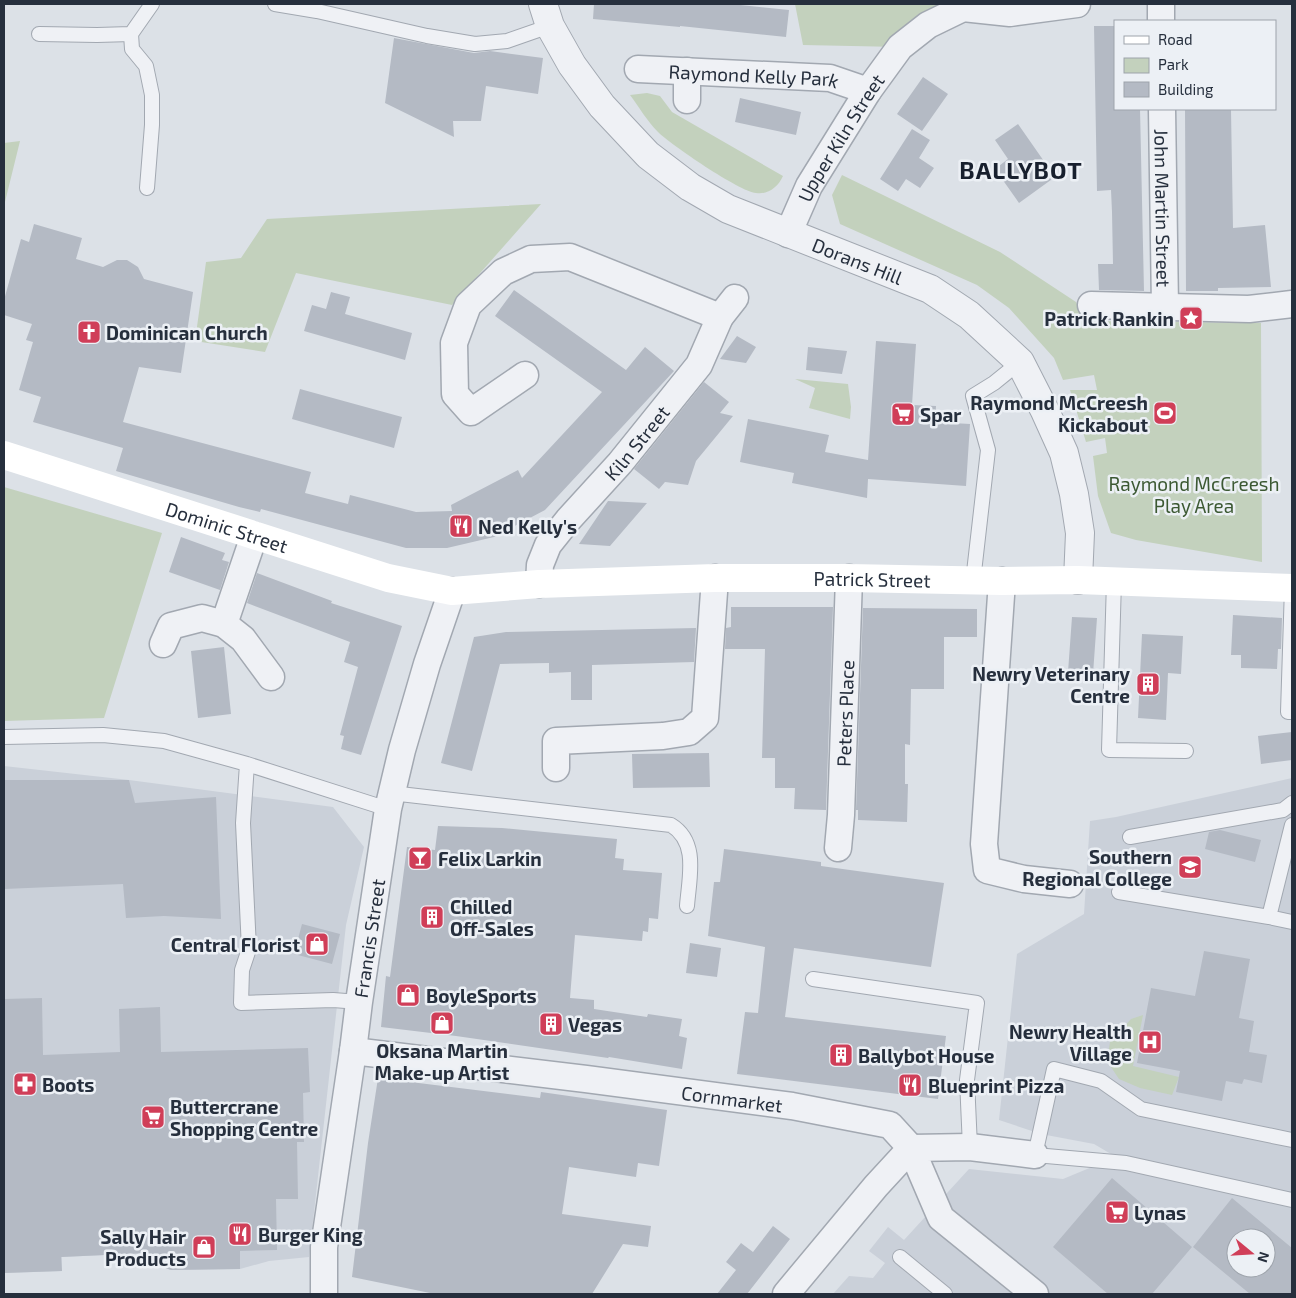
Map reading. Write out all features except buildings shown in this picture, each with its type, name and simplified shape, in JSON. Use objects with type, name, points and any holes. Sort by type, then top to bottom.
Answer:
[{"type":"main road","name":"Dominic Street","points":[[4,456],[388,578],[452,592]]},
{"type":"main road","name":"Patrick Street","points":[[452,592],[539,584],[715,578],[849,578],[973,581],[1078,580],[1292,588]]},
{"type":"street","points":[[967,5],[1010,13],[1077,4]]},
{"type":"street","points":[[1161,4],[1161,20]]},
{"type":"street","name":"Upper Kiln Street","points":[[788,234],[809,186],[868,91],[900,47],[928,25],[967,5]]},
{"type":"street","name":"Dorans Hill","points":[[547,15],[572,65],[602,106],[648,155],[690,187],[728,209],[930,289],[969,315],[1020,362],[1064,453],[1074,494],[1080,533],[1078,580]]},
{"type":"street","name":"Raymond Kelly Park","points":[[638,69],[830,78],[868,91]]},
{"type":"street","points":[[687,71],[687,100]]},
{"type":"street","name":"John Martin Street","points":[[1162,110],[1165,307]]},
{"type":"street","name":"Kiln Street","points":[[525,375],[471,412],[455,394],[454,343],[468,305],[502,272],[531,259],[570,257],[727,308],[699,365],[620,463],[568,520],[548,546],[540,565],[539,584]]},
{"type":"street","points":[[1091,305],[1249,309],[1292,304]]},
{"type":"street","points":[[224,624],[254,536]]},
{"type":"street","points":[[556,768],[556,741],[663,736],[689,732],[706,718],[715,578]]},
{"type":"street","name":"Peters Place","points":[[838,848],[841,816],[849,578]]},
{"type":"street","points":[[1002,581],[984,844],[987,870],[1024,879],[1070,884]]},
{"type":"street","name":"Francis Street","points":[[324,1294],[324,1247],[390,801],[402,750],[424,674],[452,592]]},
{"type":"street","points":[[163,644],[171,626],[202,618],[224,624],[243,639],[271,677]]},
{"type":"street","name":"Cornmarket","points":[[353,1051],[792,1106],[890,1125],[910,1148],[941,1218],[1035,1294]]},
{"type":"street","points":[[786,1294],[910,1148],[970,1147],[1035,1155]]},
{"type":"lane","points":[[147,188],[152,125],[152,95],[146,66],[132,49],[131,34],[152,4]]},
{"type":"lane","points":[[275,4],[317,11],[427,36],[475,44],[507,41],[547,15]]},
{"type":"lane","points":[[38,34],[131,34]]},
{"type":"lane","points":[[973,581],[988,450],[973,396],[994,383],[1020,362]]},
{"type":"lane","points":[[1114,581],[1109,750],[1186,751]]},
{"type":"lane","points":[[1292,588],[1288,712],[1292,712]]},
{"type":"lane","points":[[4,738],[103,736],[164,741],[390,801],[671,825],[679,830],[686,841],[691,860],[687,906]]},
{"type":"lane","points":[[247,764],[243,823],[249,949],[242,970],[241,1003],[333,1000],[359,1002]]},
{"type":"lane","points":[[1130,837],[1283,810],[1292,803]]},
{"type":"lane","points":[[1269,917],[1292,825]]},
{"type":"lane","points":[[1119,892],[1292,922]]},
{"type":"lane","points":[[813,979],[977,1003],[966,1080],[970,1147]]},
{"type":"lane","points":[[1292,1140],[1141,1110],[1101,1081],[1054,1069],[1035,1155],[1126,1162],[1292,1200]]},
{"type":"lane","points":[[900,1257],[945,1294]]},
{"type":"shaded area","name":"Buttercrane Shopping Centre","points":[[4,766],[129,780],[333,807],[364,847],[346,925],[309,1257],[269,1261],[240,1269],[171,1270],[148,1262],[148,1253],[62,1257],[62,1271],[4,1273]]},
{"type":"shaded area","points":[[1292,778],[1292,1294],[833,1294],[849,1276],[873,1278],[885,1263],[869,1251],[888,1227],[904,1240],[969,1169],[1063,1179],[1116,1157],[1094,1144],[1041,1134],[999,1120],[1017,954],[1084,914],[1090,821],[1116,817]]},
{"type":"green space","points":[[795,4],[966,4],[900,47],[803,45]]},
{"type":"green space","points":[[647,93],[660,96],[672,112],[783,176],[781,180],[775,187],[765,193],[756,193],[736,185],[706,167],[658,132],[630,95]]},
{"type":"green space","points":[[20,141],[4,206],[4,143]]},
{"type":"green space","name":"Raymond McCreesh Play Area","points":[[842,175],[1000,252],[1076,302],[1085,321],[1261,323],[1262,562],[1136,540],[1111,533],[1098,496],[1093,456],[1107,453],[1105,438],[1086,442],[1070,390],[1097,390],[1094,375],[1063,380],[1054,358],[1009,308],[977,285],[840,224],[832,195]]},
{"type":"green space","points":[[541,204],[452,305],[296,273],[265,352],[195,341],[206,262],[241,258],[267,219]]},
{"type":"green space","points":[[795,379],[848,384],[851,407],[850,419],[809,408],[815,388]]},
{"type":"green space","points":[[4,487],[162,533],[104,718],[4,721]]},
{"type":"green space","points":[[1143,1015],[1133,1066],[1179,1077],[1172,1095],[1140,1088],[1119,1079],[1107,1061],[1110,1042],[1131,1019]]},
{"type":"place","name":"Patrick Rankin","points":[[1191,318]]},
{"type":"place","name":"Dominican Church","points":[[89,332]]},
{"type":"place","name":"Raymond McCreesh Kickabout","points":[[1165,413]]},
{"type":"place","name":"Spar","points":[[903,414]]},
{"type":"place","name":"Ned Kelly's","points":[[461,526]]},
{"type":"place","name":"Newry Veterinary Centre","points":[[1148,684]]},
{"type":"place","name":"Felix Larkin","points":[[420,858]]},
{"type":"place","name":"Southern Regional College","points":[[1190,867]]},
{"type":"place","name":"Chilled Off-Sales","points":[[432,917]]},
{"type":"place","name":"Central Florist","points":[[317,944]]},
{"type":"place","name":"BoyleSports","points":[[408,995]]},
{"type":"place","name":"Oksana Martin Make-up Artist","points":[[442,1023]]},
{"type":"place","name":"Vegas","points":[[551,1024]]},
{"type":"place","name":"Newry Health Village","points":[[1150,1042]]},
{"type":"place","name":"Ballybot House","points":[[841,1055]]},
{"type":"place","name":"Boots","points":[[25,1084]]},
{"type":"place","name":"Blueprint Pizza","points":[[910,1085]]},
{"type":"place","name":"Buttercrane Shopping Centre","points":[[153,1117]]},
{"type":"place","name":"Lynas","points":[[1117,1212]]},
{"type":"place","name":"Burger King","points":[[240,1234]]},
{"type":"place","name":"Sally Hair Products","points":[[204,1247]]},
{"type":"district","name":"BALLYBOT","points":[[1021,169]]}]
